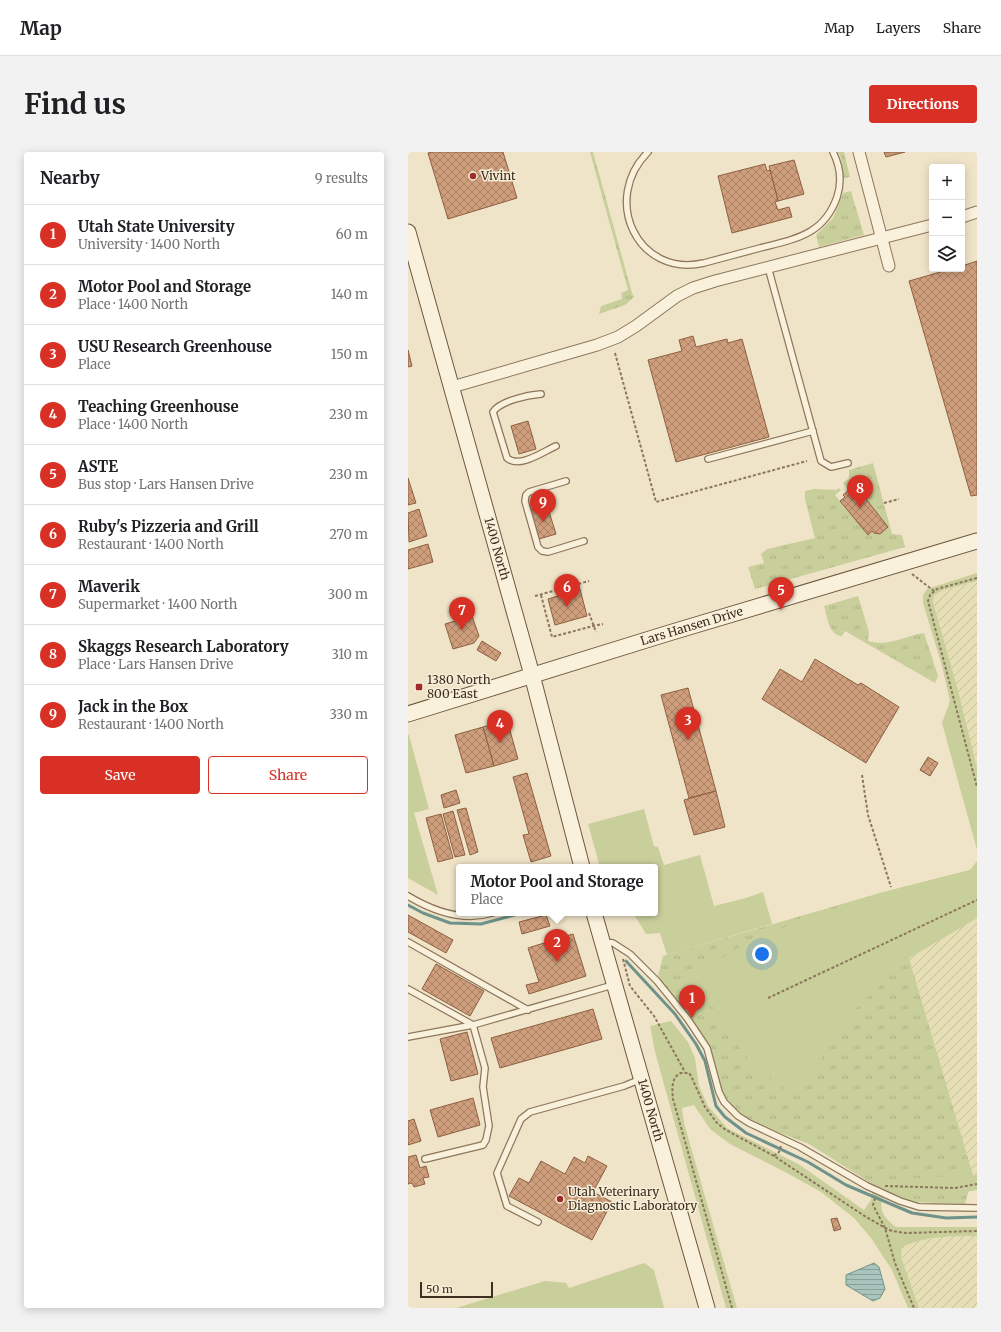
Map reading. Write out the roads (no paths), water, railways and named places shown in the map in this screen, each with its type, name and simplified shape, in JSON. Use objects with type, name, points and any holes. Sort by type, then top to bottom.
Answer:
[{"type":"main road","name":"1400 North","points":[[408,232],[532,675],[581,864]]},
{"type":"main road","name":"Lars Hansen Drive","points":[[408,714],[532,675],[977,541]]},
{"type":"main road","name":"1400 North","points":[[595,916],[707,1308]]},
{"type":"street","points":[[859,152],[889,266]]},
{"type":"street","points":[[965,215],[977,212]]},
{"type":"street","points":[[452,387],[604,343],[618,337],[636,326],[667,303],[693,288],[929,226]]},
{"type":"lane","points":[[648,152],[637,164],[629,180],[627,188],[626,208],[632,229],[643,245],[657,256],[674,263],[690,265],[704,263],[795,239],[815,229],[822,223],[832,209],[839,186],[838,163],[833,152]]},
{"type":"lane","points":[[768,267],[821,461],[831,467],[848,463]]},
{"type":"lane","points":[[541,394],[535,394],[502,404],[493,412],[507,458],[512,462],[536,457],[545,450],[556,446]]},
{"type":"lane","points":[[708,459],[813,431]]},
{"type":"lane","points":[[566,481],[529,492],[526,495],[525,501],[538,547],[542,551],[548,552],[584,541]]},
{"type":"lane","points":[[408,896],[426,907],[456,915]]},
{"type":"lane","points":[[408,942],[528,1010]]},
{"type":"lane","points":[[603,942],[613,943],[630,954],[657,981],[687,1018],[699,1034],[710,1056],[719,1092],[724,1102],[749,1123],[800,1147],[876,1193],[919,1207],[977,1208]]},
{"type":"lane","points":[[408,1036],[473,1025],[615,984]]},
{"type":"lane","points":[[408,989],[473,1025],[485,1068],[483,1087],[489,1126],[486,1140],[483,1145],[425,1159]]},
{"type":"lane","points":[[538,1222],[507,1206],[497,1173],[522,1119],[530,1112],[624,1086],[642,1079]]},
{"type":"water","points":[[874,1263],[879,1267],[885,1289],[880,1298],[873,1301],[846,1285],[846,1275]]},
{"type":"waterway","points":[[408,905],[423,913],[450,923],[481,924],[511,916]]},
{"type":"waterway","points":[[626,961],[675,1014],[696,1044],[705,1061],[716,1106],[725,1117],[746,1133],[808,1162],[846,1185],[912,1213],[946,1218],[977,1217]]},
{"type":"place","name":"Vivint","points":[[473,176]]},
{"type":"place","name":"Skaggs Research Laboratory","points":[[860,508]]},
{"type":"place","name":"Jack in the Box","points":[[543,522]]},
{"type":"place","name":"Ruby's Pizzeria and Grill","points":[[567,607]]},
{"type":"place","name":"ASTE","points":[[781,610]]},
{"type":"place","name":"Maverik","points":[[462,630]]},
{"type":"place","name":"1380 North 800 East","points":[[419,687]]},
{"type":"place","name":"USU Research Greenhouse","points":[[688,740]]},
{"type":"place","name":"Teaching Greenhouse","points":[[500,743]]},
{"type":"place","name":"Motor Pool and Storage","points":[[557,962]]},
{"type":"place","name":"Utah State University","points":[[692,1018]]},
{"type":"place","name":"Utah Veterinary Diagnostic Laboratory","points":[[560,1199]]}]
